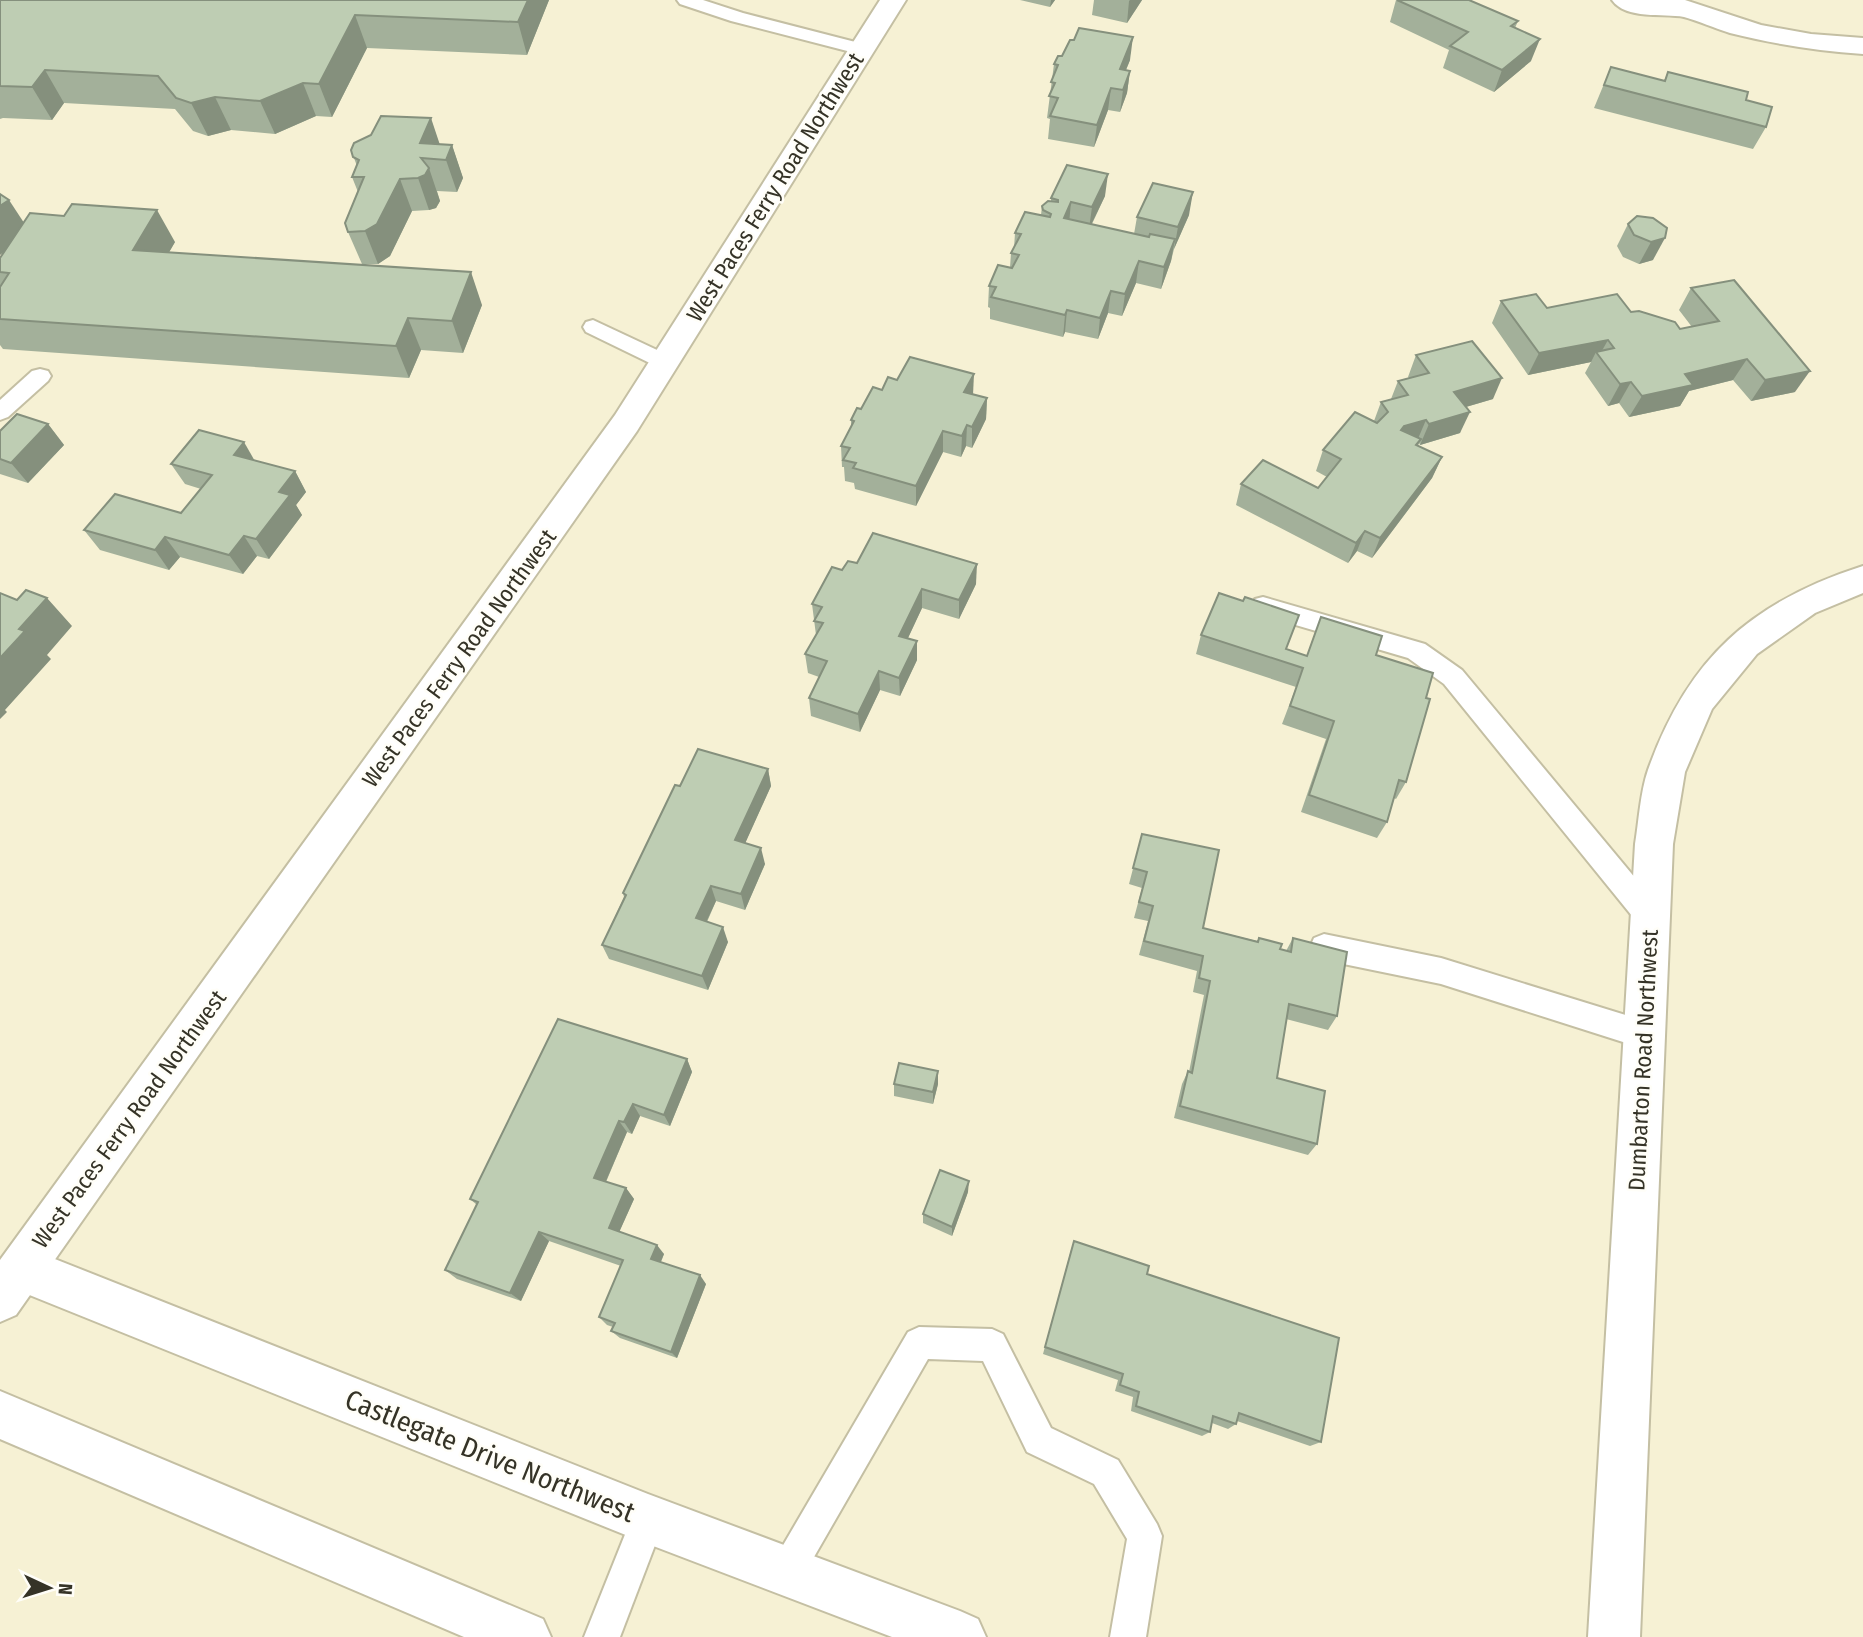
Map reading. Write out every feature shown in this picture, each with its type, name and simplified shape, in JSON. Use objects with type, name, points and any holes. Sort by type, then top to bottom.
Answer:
[{"type":"street","name":"West Paces Ferry Road Northwest","points":[[11,1284],[626,423],[893,0]]},
{"type":"street","points":[[1625,0],[1645,7],[1674,5],[1735,27],[1798,42],[1863,46]]},
{"type":"street","name":"Dumbarton Road Northwest","points":[[1614,1637],[1654,844],[1666,772],[1695,704],[1744,644],[1803,603],[1863,579]]},
{"type":"street","name":"Castlegate Drive Northwest","points":[[11,1284],[960,1637]]},
{"type":"street","points":[[0,1415],[525,1637]]},
{"type":"lane","points":[[686,0],[737,18],[861,49]]},
{"type":"lane","points":[[593,327],[665,362]]},
{"type":"lane","points":[[0,412],[40,376]]},
{"type":"lane","points":[[1259,605],[1416,651],[1453,677],[1651,918]]},
{"type":"lane","points":[[1324,947],[1441,971],[1645,1035]]},
{"type":"lane","points":[[787,1571],[919,1343],[992,1345],[1039,1440],[1106,1472],[1144,1536],[1128,1637]]},
{"type":"lane","points":[[602,1637],[648,1519]]},
{"type":"building","points":[[0,0],[528,0],[518,22],[355,15],[319,84],[303,83],[260,101],[215,97],[191,103],[176,98],[158,76],[45,70],[32,87],[0,86]]},
{"type":"building","points":[[1397,0],[1469,0],[1518,21],[1511,26],[1540,39],[1502,70],[1450,46],[1468,32]]},
{"type":"building","points":[[1079,28],[1133,37],[1120,69],[1130,71],[1123,90],[1111,88],[1097,125],[1050,116],[1058,98],[1049,96],[1055,83],[1051,82],[1058,65],[1054,64],[1058,56],[1062,56],[1070,40],[1074,40]]},
{"type":"building","points":[[1611,67],[1665,81],[1668,72],[1748,92],[1746,100],[1772,107],[1766,127],[1604,85]]},
{"type":"building","points":[[381,116],[431,118],[420,143],[452,145],[446,160],[421,158],[429,168],[425,175],[400,179],[377,224],[365,231],[348,232],[345,223],[364,177],[352,177],[359,160],[353,157],[351,150],[354,143],[371,135]]},
{"type":"building","points":[[1067,165],[1108,174],[1092,207],[1071,202],[1064,218],[1149,237],[1150,234],[1175,239],[1164,267],[1139,261],[1125,294],[1111,291],[1100,318],[1067,310],[1065,315],[991,297],[996,287],[989,286],[998,265],[1012,268],[1019,255],[1011,253],[1021,234],[1015,233],[1025,212],[1050,217],[1051,214],[1043,210],[1042,206],[1048,201],[1058,202],[1051,198]]},
{"type":"building","points":[[1153,183],[1193,192],[1178,227],[1137,217]]},
{"type":"building","points":[[0,194],[9,200],[0,206]]},
{"type":"building","points":[[72,204],[157,210],[133,250],[471,272],[452,321],[408,318],[396,346],[0,319],[0,287],[9,273],[0,272],[0,258],[30,213],[64,216]]},
{"type":"building","points":[[1637,216],[1653,218],[1667,228],[1665,238],[1651,242],[1634,235],[1628,224]]},
{"type":"building","points":[[1734,280],[1810,371],[1765,380],[1747,359],[1685,374],[1693,385],[1642,396],[1631,382],[1620,384],[1596,352],[1614,348],[1608,340],[1539,353],[1501,301],[1536,294],[1547,308],[1617,294],[1631,312],[1639,311],[1675,322],[1680,329],[1719,321],[1691,288]]},
{"type":"building","points":[[1472,341],[1502,378],[1454,392],[1470,412],[1429,424],[1426,420],[1404,426],[1401,430],[1421,439],[1416,445],[1442,457],[1380,538],[1365,531],[1356,543],[1241,484],[1263,460],[1318,488],[1341,459],[1323,450],[1355,412],[1377,423],[1388,412],[1381,402],[1408,395],[1398,381],[1429,373],[1416,355]]},
{"type":"building","points":[[910,357],[974,374],[964,392],[987,398],[972,427],[967,425],[962,436],[943,431],[916,486],[853,468],[856,463],[843,460],[850,448],[841,446],[854,421],[851,420],[857,408],[861,409],[873,387],[882,390],[888,377],[897,380]]},
{"type":"building","points":[[17,414],[48,424],[11,463],[0,459],[0,431]]},
{"type":"building","points":[[199,430],[244,442],[234,455],[295,471],[279,492],[290,495],[256,539],[244,536],[229,555],[165,537],[155,550],[84,530],[115,494],[181,513],[212,475],[171,464]]},
{"type":"building","points":[[873,533],[977,564],[959,600],[922,589],[899,636],[917,641],[899,678],[879,671],[858,714],[809,698],[827,661],[805,654],[823,623],[814,621],[822,607],[812,604],[832,567],[842,570],[848,561],[857,563]]},
{"type":"building","points":[[26,590],[47,598],[19,629],[25,631],[0,658],[0,593],[17,600]]},
{"type":"building","points":[[1219,593],[1243,601],[1245,597],[1299,615],[1286,649],[1307,656],[1321,617],[1382,636],[1376,655],[1433,673],[1426,698],[1430,699],[1406,782],[1399,780],[1387,822],[1309,795],[1334,721],[1290,706],[1303,668],[1201,635]]},
{"type":"building","points":[[698,749],[768,769],[735,840],[761,848],[741,894],[711,886],[696,918],[723,927],[702,976],[602,945],[626,895],[623,893],[675,785],[680,786]]},
{"type":"building","points":[[1142,834],[1219,850],[1203,928],[1258,942],[1259,938],[1282,944],[1280,949],[1291,952],[1293,938],[1347,952],[1337,1016],[1289,1004],[1277,1078],[1325,1091],[1317,1144],[1180,1106],[1188,1071],[1192,1073],[1210,981],[1199,978],[1203,956],[1144,941],[1153,906],[1139,902],[1147,872],[1133,868]]},
{"type":"building","points":[[558,1019],[687,1059],[664,1115],[633,1104],[624,1122],[619,1121],[594,1178],[626,1188],[609,1228],[657,1245],[651,1259],[700,1275],[671,1352],[611,1331],[615,1323],[599,1317],[623,1260],[539,1232],[510,1293],[445,1270],[478,1202],[470,1199]]},
{"type":"building","points":[[899,1063],[938,1071],[933,1092],[894,1084]]},
{"type":"building","points":[[940,1170],[969,1181],[952,1227],[923,1214]]},
{"type":"building","points":[[1074,1241],[1149,1266],[1147,1274],[1339,1338],[1321,1442],[1239,1413],[1236,1424],[1213,1416],[1210,1432],[1136,1406],[1139,1392],[1120,1385],[1123,1374],[1045,1347]]}]
